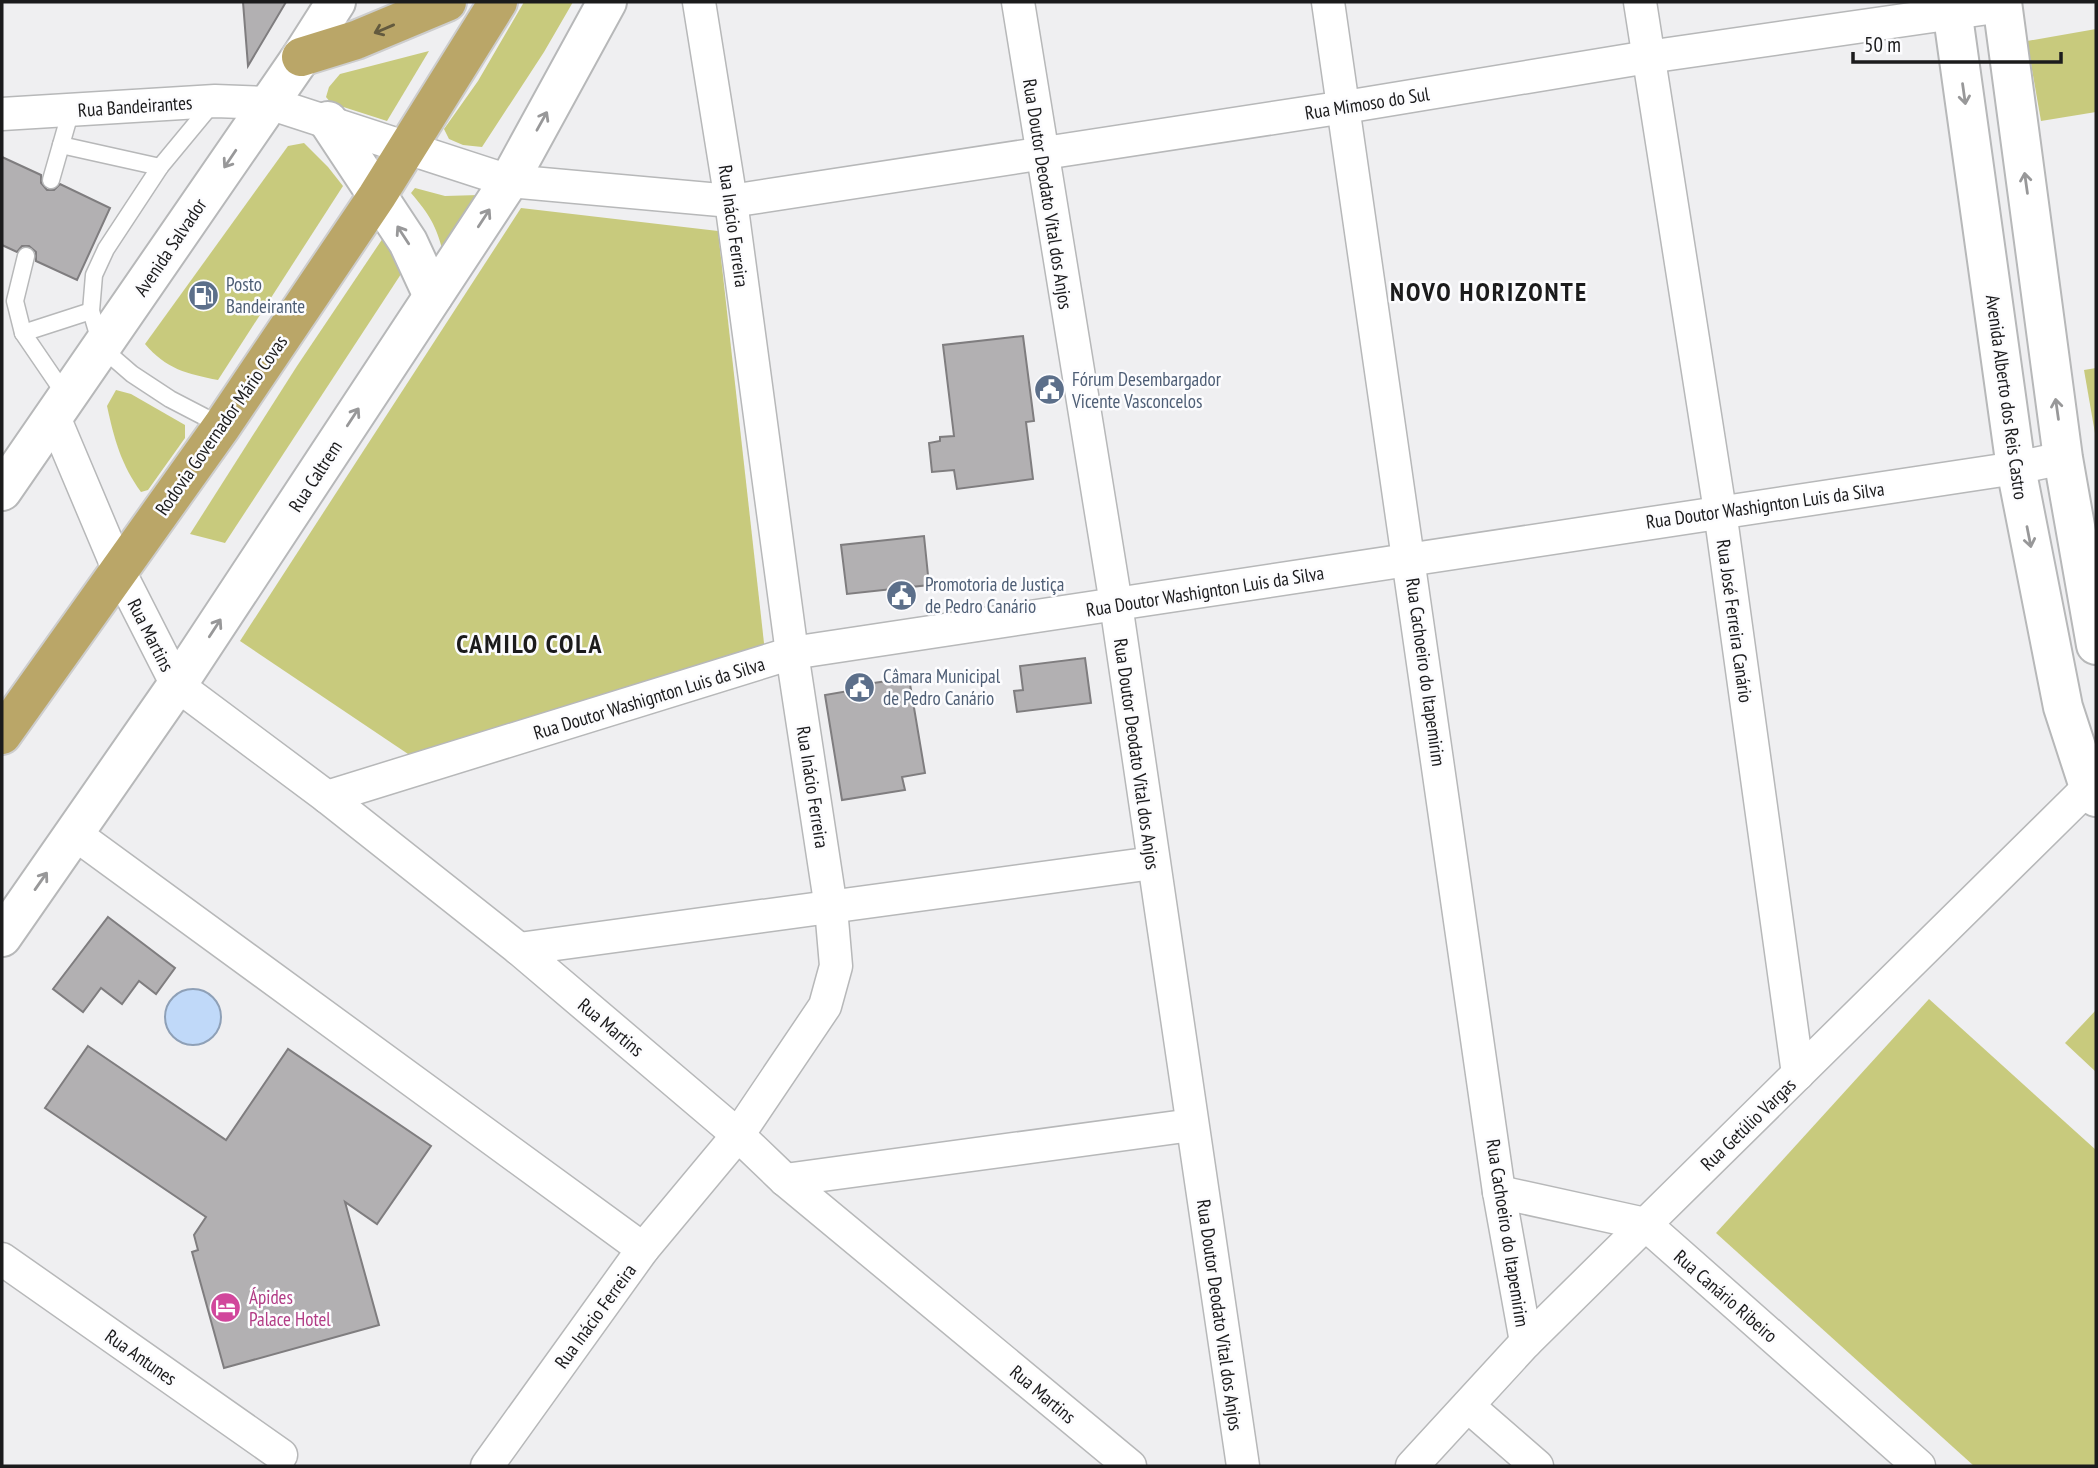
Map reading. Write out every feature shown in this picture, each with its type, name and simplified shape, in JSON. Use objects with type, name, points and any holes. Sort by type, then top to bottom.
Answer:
[{"type":"highway","points":[[301,57],[356,40],[447,2]]},
{"type":"highway","name":"Rodovia Governador Mário Covas","points":[[2,735],[222,426],[377,196],[499,2]]},
{"type":"street","name":"Avenida Salvador","points":[[2,491],[301,57],[336,2]]},
{"type":"street","name":"Rua Caltrem","points":[[2,937],[177,685],[509,181],[607,2]]},
{"type":"street","name":"Rua Inácio Ferreira","points":[[487,1466],[643,1249],[738,1135],[825,1006],[836,966],[831,908],[792,653],[731,201],[699,2]]},
{"type":"street","name":"Rua Doutor Deodato Vital dos Anjos","points":[[1018,2],[1116,604],[1242,1466]]},
{"type":"street","name":"Rua Cachoeiro do Itapemirim","points":[[1328,2],[1499,1192],[1526,1342]]},
{"type":"street","name":"Rua José Ferreira Canário","points":[[1640,2],[1720,512],[1798,1074]]},
{"type":"street","name":"Rua Mimoso do Sul","points":[[509,181],[731,201],[1345,107],[1952,7],[2002,4]]},
{"type":"street","points":[[2002,4],[2063,458],[2096,645]]},
{"type":"street","name":"Avenida Alberto dos Reis Castro","points":[[1952,7],[2016,468],[2063,707],[2094,788]]},
{"type":"street","name":"Rua Bandeirantes","points":[[2,114],[215,101],[269,103],[509,181]]},
{"type":"street","points":[[328,121],[408,242],[433,296]]},
{"type":"street","name":"Rua Martins","points":[[60,407],[119,572],[177,685],[327,797],[519,949],[738,1135],[785,1180],[1130,1466]]},
{"type":"street","name":"Rua Doutor Washignton Luis da Silva","points":[[327,797],[792,653],[2016,468],[2063,458]]},
{"type":"street","name":"Rua Getúlio Vargas","points":[[1412,1466],[1526,1342],[2094,788]]},
{"type":"street","points":[[75,834],[643,1249]]},
{"type":"street","points":[[519,949],[1153,863]]},
{"type":"street","points":[[785,1180],[1192,1125]]},
{"type":"street","name":"Rua Canário Ribeiro","points":[[1499,1192],[1645,1224],[1919,1466]]},
{"type":"street","name":"Rua Antunes","points":[[2,1258],[281,1455]]},
{"type":"street","points":[[1468,1406],[1537,1466]]},
{"type":"lane","points":[[215,101],[160,167],[106,249],[94,275],[91,311],[102,348],[132,374],[170,399],[222,426]]},
{"type":"lane","points":[[51,180],[71,110]]},
{"type":"lane","points":[[61,145],[160,167]]},
{"type":"lane","points":[[26,256],[15,302],[23,333],[60,407]]},
{"type":"lane","points":[[23,333],[91,311]]},
{"type":"green space","points":[[524,2],[573,2],[482,147],[463,145],[449,139],[444,129],[478,81]]},
{"type":"green space","points":[[2096,29],[2096,112],[2041,121],[2027,41]]},
{"type":"green space","points":[[429,51],[387,121],[331,103],[326,97],[329,87],[340,74]]},
{"type":"green space","points":[[304,143],[343,186],[218,380],[187,373],[169,365],[145,344],[288,146]]},
{"type":"green space","points":[[415,188],[445,196],[479,195],[443,252],[431,220],[411,193]]},
{"type":"green space","points":[[521,208],[718,231],[765,652],[411,756],[240,641]]},
{"type":"green space","points":[[383,238],[403,271],[225,543],[190,534],[297,366]]},
{"type":"green space","points":[[2096,368],[2096,439],[2084,370]]},
{"type":"green space","points":[[116,390],[131,394],[185,425],[185,438],[148,490],[141,492],[123,461],[107,406]]},
{"type":"green space","points":[[1929,999],[2096,1150],[2096,1466],[1974,1466],[1716,1233]]},
{"type":"green space","points":[[2096,1010],[2096,1072],[2065,1043]]},
{"type":"water","points":[[193,989],[208,994],[216,1002],[221,1017],[216,1032],[208,1040],[193,1045],[178,1040],[170,1032],[165,1017],[170,1002],[178,994]]},
{"type":"building","points":[[243,2],[286,2],[248,66]]},
{"type":"building","points":[[2,157],[41,175],[41,183],[47,190],[54,190],[60,184],[110,208],[77,280],[36,261],[36,252],[29,246],[22,246],[17,252],[2,245]]},
{"type":"building","points":[[1023,336],[1034,421],[1026,422],[1033,479],[957,489],[954,470],[932,472],[929,443],[940,441],[940,437],[954,436],[943,345]]},
{"type":"building","points":[[924,536],[929,585],[847,594],[841,545]]},
{"type":"building","points":[[1085,658],[1091,703],[1017,712],[1014,691],[1023,690],[1020,666]]},
{"type":"building","points":[[909,678],[925,773],[902,777],[905,790],[842,800],[825,695],[860,689],[859,685]]},
{"type":"building","points":[[108,917],[175,968],[156,994],[139,981],[122,1004],[101,988],[83,1012],[53,989]]},
{"type":"building","points":[[88,1046],[226,1140],[288,1049],[431,1146],[377,1224],[345,1202],[379,1325],[224,1368],[192,1252],[198,1250],[194,1235],[206,1217],[45,1108]]},
{"type":"place","name":"Posto Bandeirante","points":[[203,295]]},
{"type":"place","name":"Fórum Desembargador Vicente Vasconcelos","points":[[1049,390]]},
{"type":"place","name":"Promotoria de Justiça de Pedro Canário","points":[[902,595]]},
{"type":"place","name":"Câmara Municipal de Pedro Canário","points":[[860,687]]},
{"type":"place","name":"Ápides Palace Hotel","points":[[226,1308]]},
{"type":"district","name":"NOVO HORIZONTE","points":[[1489,291]]},
{"type":"district","name":"CAMILO COLA","points":[[530,643]]}]
